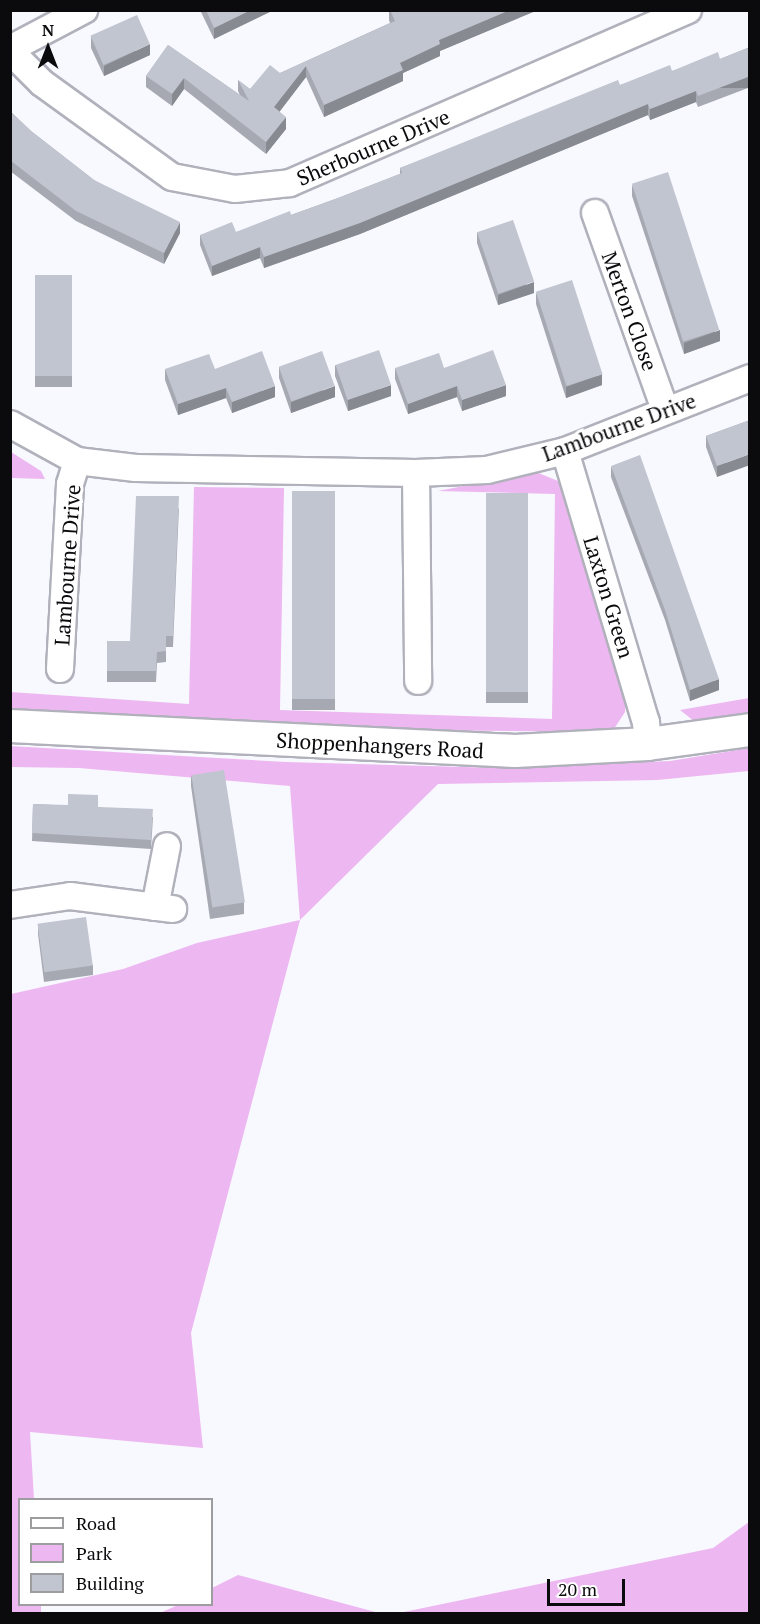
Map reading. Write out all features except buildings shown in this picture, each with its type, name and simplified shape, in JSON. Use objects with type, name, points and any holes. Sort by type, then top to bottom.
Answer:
[{"type":"street","points":[[10,50],[84,10]]},
{"type":"street","name":"Sherbourne Drive","points":[[10,50],[42,83],[172,177],[235,189],[290,183],[688,10]]},
{"type":"street","name":"Merton Close","points":[[595,213],[665,410]]},
{"type":"street","name":"Lambourne Drive","points":[[10,424],[77,461],[136,468],[416,472],[487,470],[565,451],[750,378]]},
{"type":"street","name":"Laxton Green","points":[[565,451],[646,722],[648,744]]},
{"type":"street","name":"Lambourne Drive","points":[[60,669],[70,484],[77,461]]},
{"type":"street","points":[[416,472],[418,681]]},
{"type":"street","name":"Shoppenhangers Road","points":[[10,726],[515,751],[648,744],[750,730]]},
{"type":"street","points":[[10,905],[70,896],[164,908],[167,846]]},
{"type":"green space","points":[[11,452],[41,471],[45,479],[11,478]]},
{"type":"green space","points":[[536,472],[558,481],[572,507],[627,684],[625,712],[612,732],[274,729],[11,713],[10,692],[189,704],[194,487],[284,488],[280,710],[552,719],[555,494],[438,491]]},
{"type":"green space","points":[[749,698],[749,717],[699,725],[680,710]]},
{"type":"green space","points":[[10,746],[286,762],[498,768],[670,761],[750,748],[749,771],[657,780],[438,784],[300,920],[290,786],[79,768],[11,767]]},
{"type":"green space","points":[[300,920],[191,1333],[203,1448],[30,1432],[34,1498],[18,1498],[18,1606],[41,1606],[41,1614],[11,1613],[11,994],[123,969],[197,943]]},
{"type":"green space","points":[[749,1522],[749,1613],[399,1613],[713,1548]]},
{"type":"green space","points":[[238,1575],[379,1613],[160,1613],[176,1606],[213,1606],[213,1588]]}]
